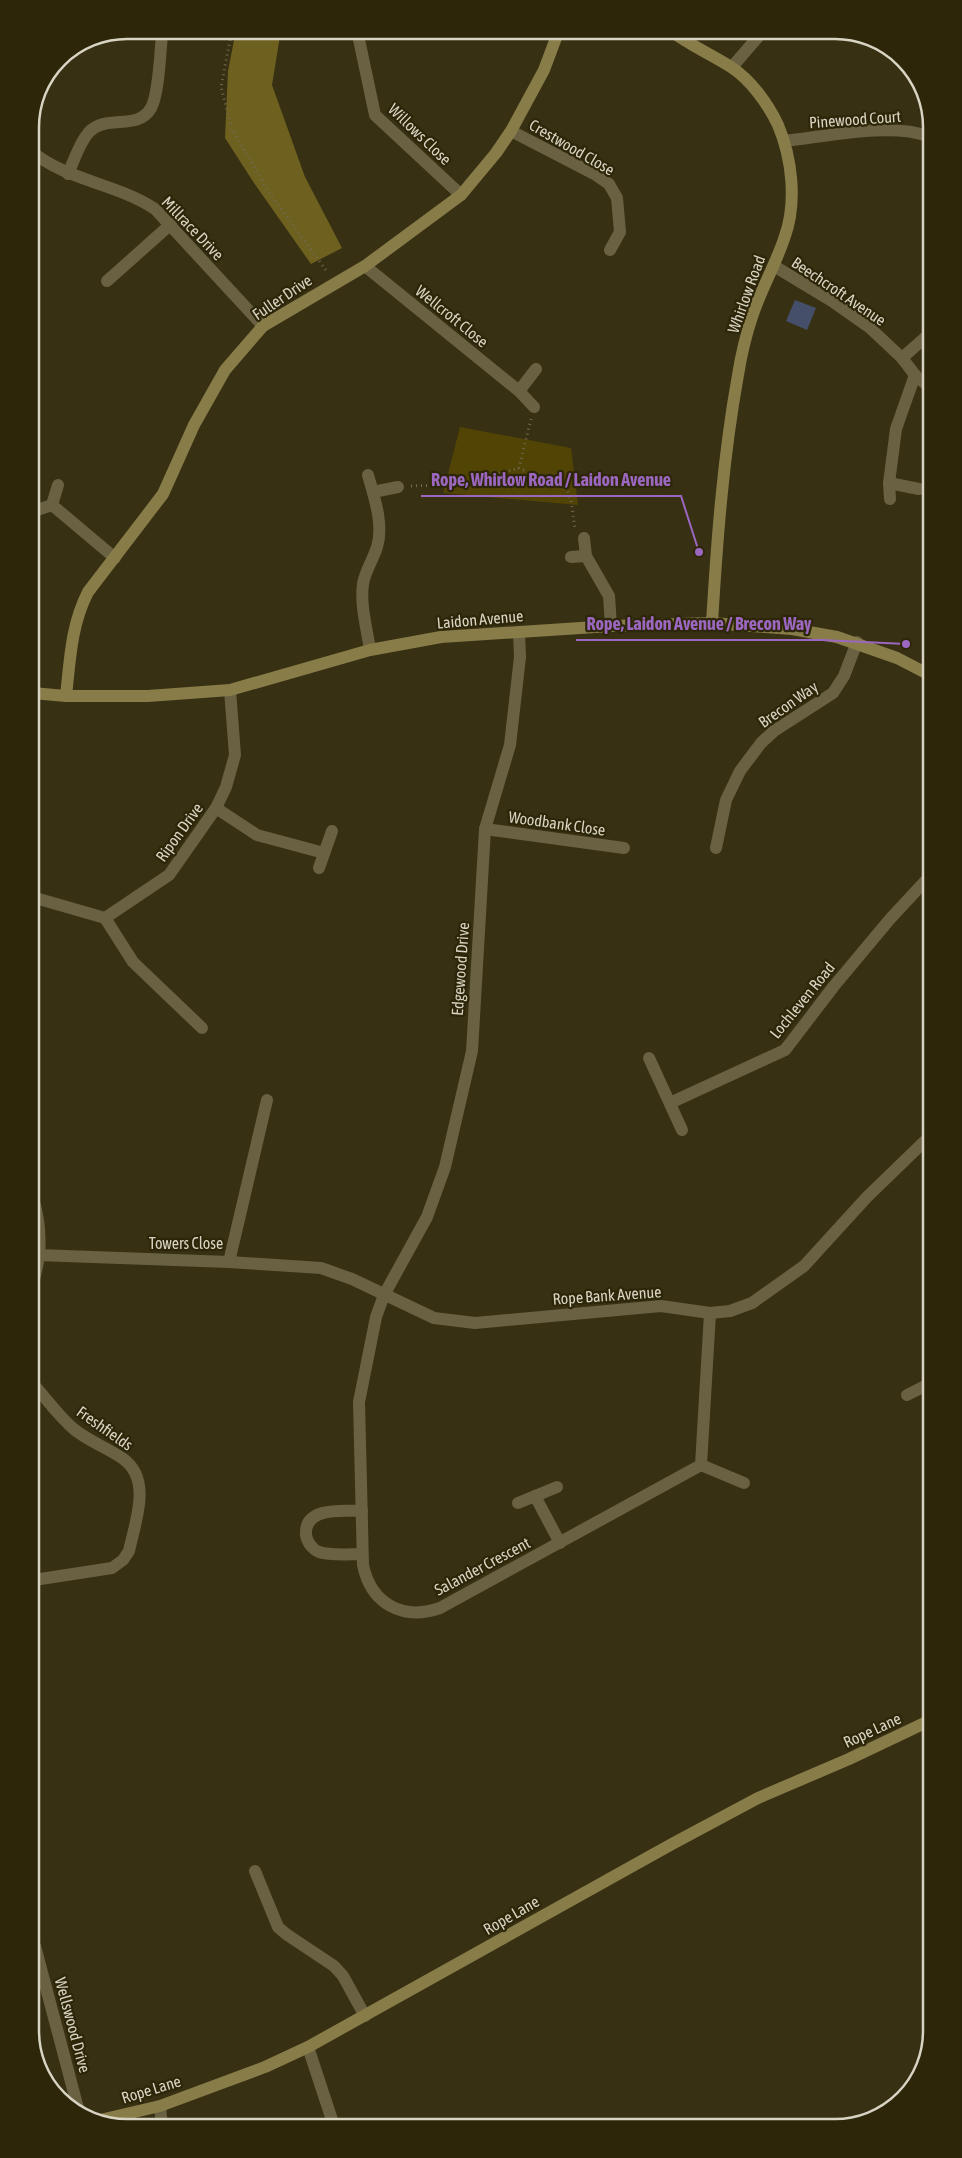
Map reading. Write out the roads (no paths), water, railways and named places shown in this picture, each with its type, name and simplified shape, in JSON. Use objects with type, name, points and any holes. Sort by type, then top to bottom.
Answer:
[{"type":"street","points":[[68,174],[86,137],[95,128],[107,122],[137,120],[148,112],[155,100],[163,39]]},
{"type":"street","name":"Willows Close","points":[[359,39],[375,115],[460,195]]},
{"type":"street","name":"Fuller Drive","points":[[66,696],[74,630],[79,610],[88,592],[163,494],[194,425],[226,370],[263,326],[334,282],[365,266],[460,195],[496,153],[511,130],[544,70],[556,39]]},
{"type":"street","name":"Whirlow Road","points":[[682,39],[732,67],[746,79],[763,100],[777,124],[784,141],[790,172],[790,204],[786,234],[751,318],[738,374],[726,448],[718,520],[712,623]]},
{"type":"street","points":[[732,67],[756,39]]},
{"type":"street","name":"Crestwood Close","points":[[511,130],[609,184],[617,198],[620,232],[610,250]]},
{"type":"street","name":"Pinewood Court","points":[[784,141],[890,130],[923,135]]},
{"type":"street","name":"Millrace Drive","points":[[39,157],[68,174],[136,197],[155,209],[171,224],[263,326]]},
{"type":"street","points":[[107,282],[171,224]]},
{"type":"street","name":"Wellcroft Close","points":[[365,266],[519,391],[534,407]]},
{"type":"street","name":"Beechcroft Avenue","points":[[774,266],[832,301],[869,328],[902,358],[915,375],[923,382]]},
{"type":"street","points":[[902,358],[923,340]]},
{"type":"street","points":[[519,391],[536,369]]},
{"type":"street","points":[[890,499],[889,483],[896,429],[915,375]]},
{"type":"street","points":[[368,474],[380,532],[377,547],[366,573],[362,595],[370,650]]},
{"type":"street","points":[[889,483],[919,489]]},
{"type":"street","points":[[52,505],[58,485]]},
{"type":"street","points":[[372,492],[398,487]]},
{"type":"street","points":[[52,505],[115,558]]},
{"type":"street","points":[[39,509],[52,505]]},
{"type":"street","points":[[584,538],[586,556],[610,596],[611,626]]},
{"type":"street","points":[[571,558],[586,556]]},
{"type":"street","name":"Laidon Avenue","points":[[39,694],[66,696],[148,696],[230,690],[370,650],[441,637],[611,626],[712,623],[792,629],[818,633],[857,642],[897,658],[923,671]]},
{"type":"street","name":"Edgewood Drive","points":[[384,1295],[426,1217],[445,1167],[472,1051],[485,830],[510,745],[520,657],[520,632]]},
{"type":"street","name":"Brecon Way","points":[[716,848],[726,800],[740,771],[761,743],[774,731],[832,693],[844,676],[857,642]]},
{"type":"street","name":"Ripon Drive","points":[[105,918],[169,875],[216,808],[226,787],[235,755],[230,690]]},
{"type":"street","points":[[216,808],[257,835],[324,853]]},
{"type":"street","name":"Woodbank Close","points":[[485,830],[624,848]]},
{"type":"street","points":[[319,868],[332,831]]},
{"type":"street","name":"Lochleven Road","points":[[670,1103],[785,1050],[859,956],[923,884]]},
{"type":"street","points":[[39,899],[105,918],[133,962],[202,1028]]},
{"type":"street","points":[[649,1058],[682,1130]]},
{"type":"street","name":"Towers Close","points":[[39,1255],[229,1262],[267,1100]]},
{"type":"street","name":"Rope Bank Avenue","points":[[229,1262],[321,1268],[352,1279],[434,1318],[475,1323],[661,1306],[710,1313],[730,1311],[752,1303],[804,1266],[867,1197],[923,1143]]},
{"type":"street","name":"Salander Crescent","points":[[384,1295],[376,1317],[359,1402],[362,1554],[365,1576],[376,1595],[394,1608],[405,1612],[423,1613],[440,1608],[700,1465]]},
{"type":"street","points":[[710,1313],[700,1465],[744,1483]]},
{"type":"street","points":[[907,1395],[923,1388]]},
{"type":"street","name":"Freshfields","points":[[39,1389],[75,1429],[123,1459],[133,1468],[140,1493],[129,1551],[127,1557],[119,1565],[105,1570],[39,1579]]},
{"type":"street","points":[[518,1503],[557,1488]]},
{"type":"street","points":[[535,1496],[560,1543]]},
{"type":"street","points":[[362,1511],[321,1513],[310,1520],[306,1531],[309,1544],[319,1552],[362,1554]]},
{"type":"street","name":"Rope Lane","points":[[109,2118],[160,2106],[265,2067],[308,2047],[632,1866],[758,1798],[849,1759],[923,1724]]},
{"type":"street","points":[[255,1871],[278,1926],[286,1934],[334,1966],[343,1976],[365,2016]]},
{"type":"street","name":"Wellswood Drive","points":[[39,1961],[77,2103]]},
{"type":"street","points":[[308,2047],[332,2119]]},
{"type":"street","points":[[160,2106],[161,2119]]},
{"type":"place","name":"Rope, Whirlow Road / Laidon Avenue","points":[[699,552]]},
{"type":"place","name":"Rope, Laidon Avenue / Brecon Way","points":[[906,644]]}]
